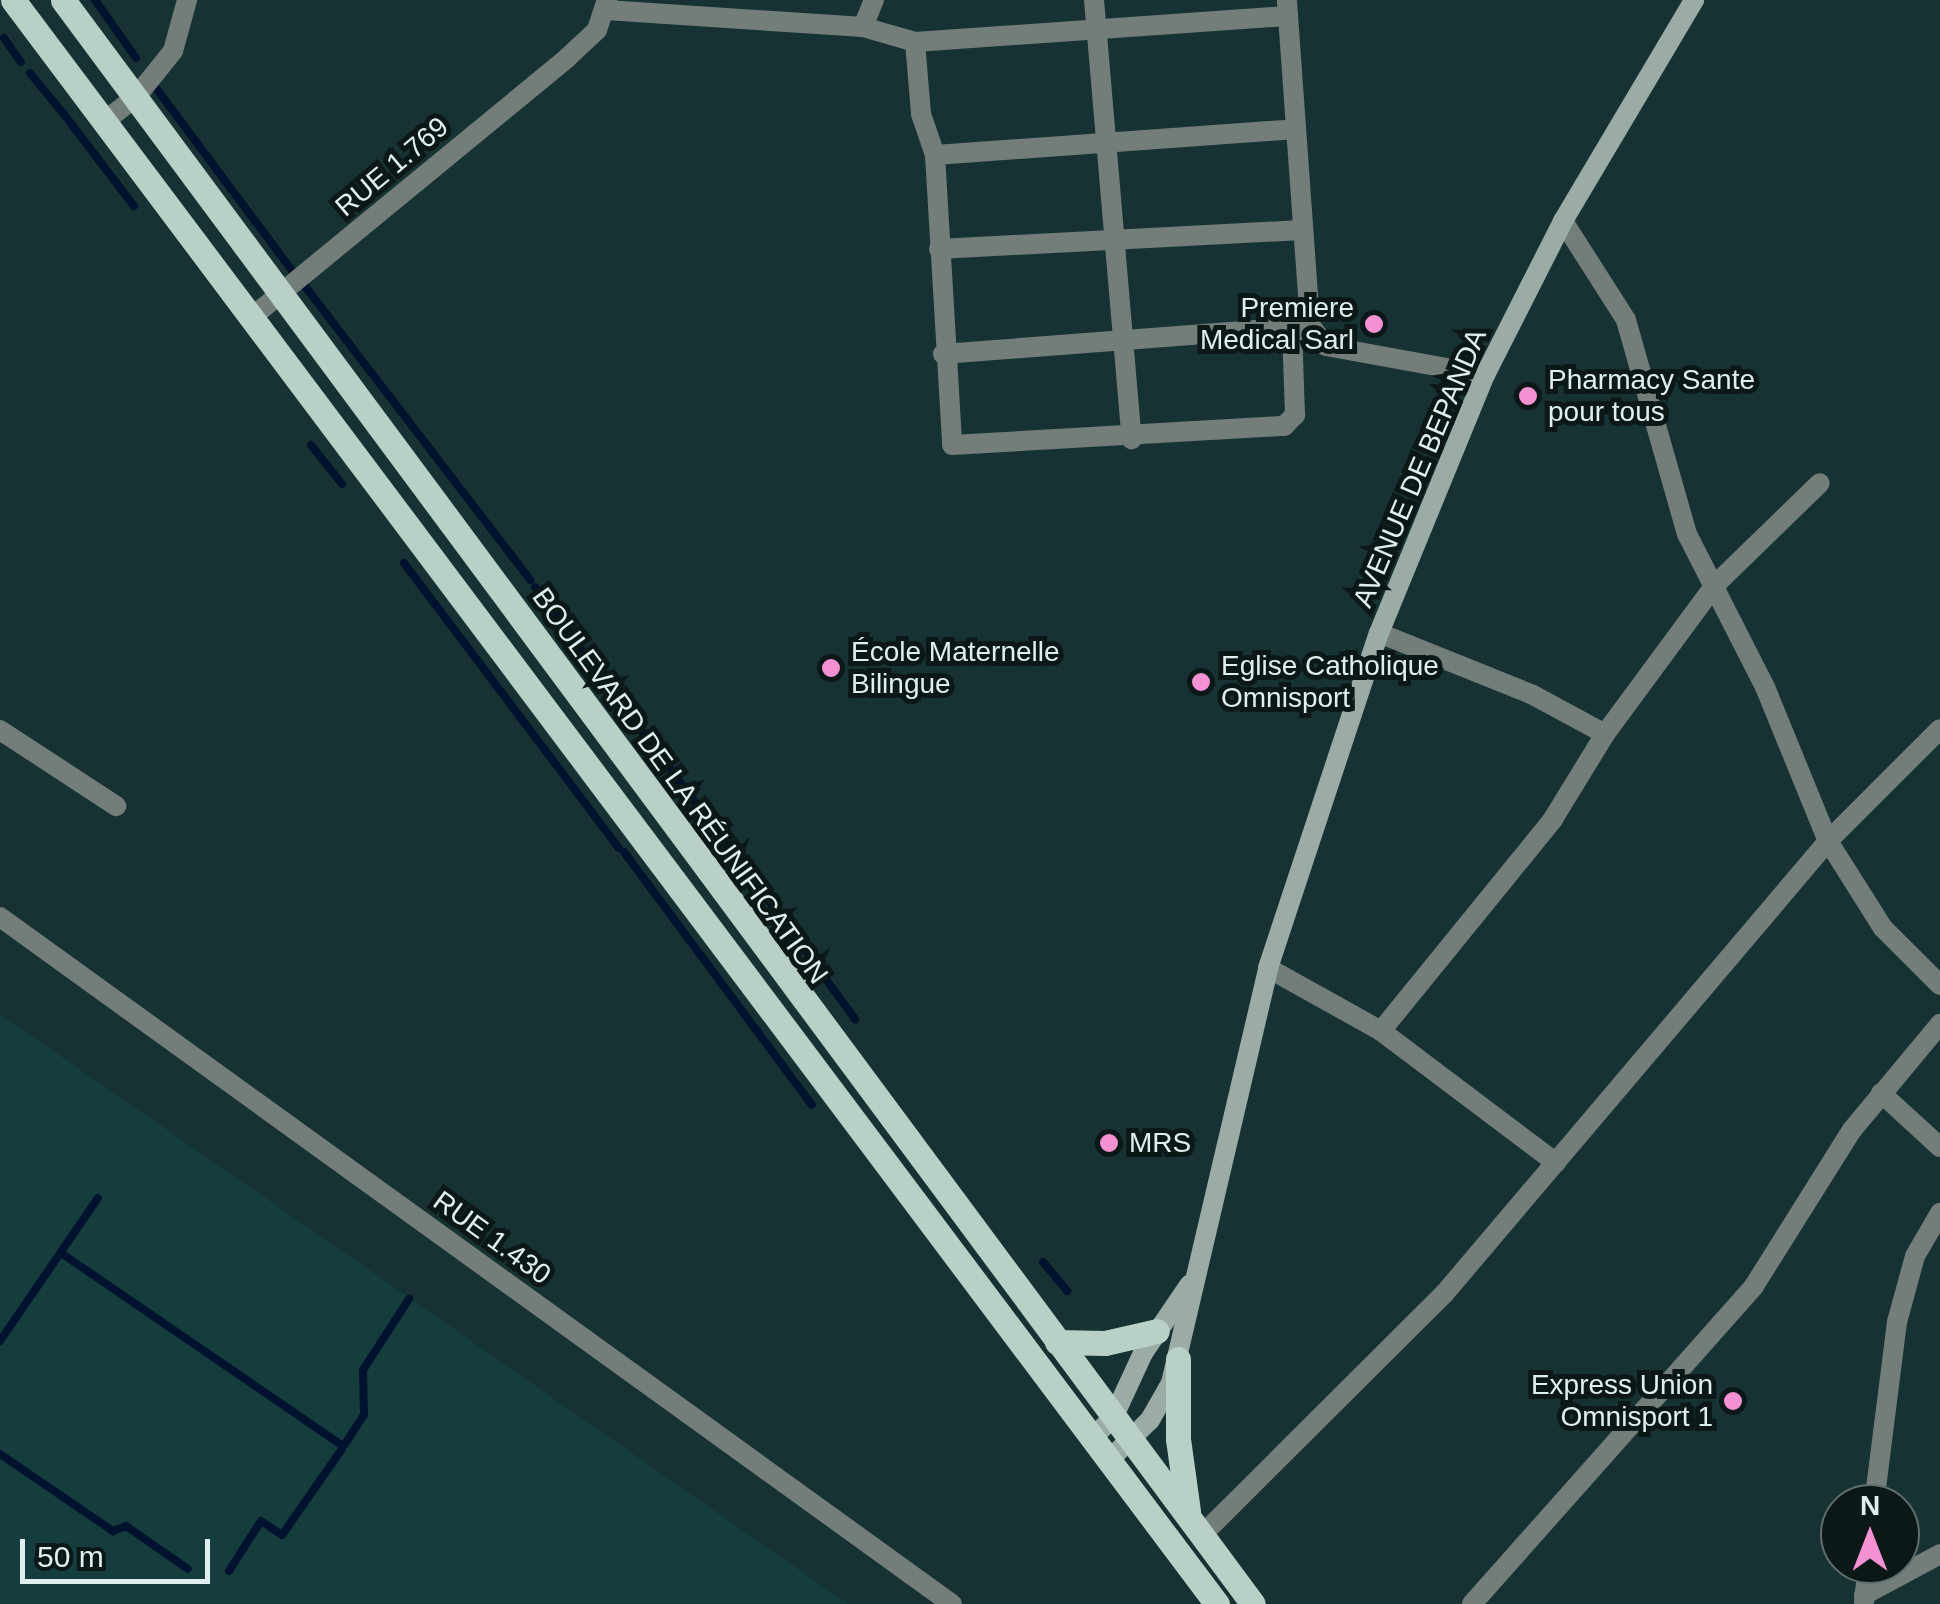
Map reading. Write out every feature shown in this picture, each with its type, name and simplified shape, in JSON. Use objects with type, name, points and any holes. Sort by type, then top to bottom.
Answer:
[{"type":"main road","points":[[13,0],[1217,1604]]},
{"type":"main road","name":"BOULEVARD DE LA RÉUNIFICATION","points":[[63,0],[1253,1604]]},
{"type":"main road","name":"AVENUE DE BEPANDA","points":[[1109,1460],[1162,1403],[1178,1359],[1268,968],[1379,633],[1485,376],[1563,221],[1694,0]]},
{"type":"main road","name":"AVENUE DE BEPANDA","points":[[1090,1439],[1112,1418],[1157,1330],[1194,1278]]},
{"type":"main road","points":[[1057,1342],[1104,1343],[1157,1330]]},
{"type":"main road","points":[[1178,1359],[1178,1439],[1195,1526]]},
{"type":"street","points":[[105,122],[136,97],[173,51],[187,0]]},
{"type":"street","points":[[864,27],[874,0]]},
{"type":"street","points":[[1094,0],[1132,438]]},
{"type":"street","points":[[607,5],[864,27],[915,42],[1096,30],[1288,8],[1303,230],[1301,326],[1292,422],[960,449],[948,436],[935,155],[921,114],[915,42]]},
{"type":"street","name":"RUE 1.769","points":[[252,318],[566,58],[597,30],[607,5]]},
{"type":"street","points":[[935,155],[1296,129]]},
{"type":"street","points":[[1563,221],[1626,320],[1677,506],[1766,687],[1828,841],[1883,928],[1940,985]]},
{"type":"street","points":[[939,249],[1303,230]]},
{"type":"street","points":[[943,354],[1125,344],[1301,326],[1326,346],[1485,376]]},
{"type":"street","points":[[1381,1031],[1553,819],[1605,734],[1715,585],[1820,483]]},
{"type":"street","points":[[1379,633],[1533,695],[1605,734]]},
{"type":"street","points":[[1195,1526],[1384,1357],[1556,1163],[1828,841],[1940,729]]},
{"type":"street","points":[[0,730],[116,806]]},
{"type":"street","name":"RUE 1.430","points":[[0,917],[952,1604]]},
{"type":"street","points":[[1268,968],[1381,1031],[1556,1163]]},
{"type":"street","points":[[1472,1604],[1754,1286],[1881,1093],[1940,1024]]},
{"type":"street","points":[[1881,1093],[1940,1147]]},
{"type":"street","points":[[1877,1484],[1897,1322],[1915,1256],[1940,1213]]},
{"type":"street","points":[[1864,1600],[1940,1554]]},
{"type":"shaded area","points":[[0,1014],[391,1285],[848,1604],[0,1604]]},
{"type":"waterway","points":[[95,0],[136,58]]},
{"type":"waterway","points":[[4,38],[21,62]]},
{"type":"waterway","points":[[30,73],[67,118]]},
{"type":"waterway","points":[[150,80],[294,273]]},
{"type":"waterway","points":[[69,121],[134,206]]},
{"type":"waterway","points":[[304,285],[530,580]]},
{"type":"waterway","points":[[311,445],[342,484]]},
{"type":"waterway","points":[[404,563],[619,848]]},
{"type":"waterway","points":[[535,587],[627,711]]},
{"type":"waterway","points":[[632,719],[651,743]]},
{"type":"waterway","points":[[657,751],[710,822]]},
{"type":"waterway","points":[[715,827],[855,1019]]},
{"type":"waterway","points":[[624,852],[812,1105]]},
{"type":"waterway","points":[[0,1341],[98,1198]]},
{"type":"waterway","points":[[64,1255],[341,1445]]},
{"type":"waterway","points":[[1043,1262],[1067,1291]]},
{"type":"waterway","points":[[345,1444],[364,1415],[363,1370],[409,1299]]},
{"type":"waterway","points":[[229,1571],[261,1521],[282,1535],[342,1449]]},
{"type":"waterway","points":[[0,1454],[113,1531],[126,1526],[188,1569]]},
{"type":"place","name":"Premiere Medical Sarl","points":[[1374,324]]},
{"type":"place","name":"Pharmacy Sante pour tous","points":[[1528,396]]},
{"type":"place","name":"École Maternelle Bilingue","points":[[831,668]]},
{"type":"place","name":"Eglise Catholique Omnisport","points":[[1201,682]]},
{"type":"place","name":"MRS","points":[[1109,1143]]},
{"type":"place","name":"Express Union Omnisport 1","points":[[1733,1401]]}]
